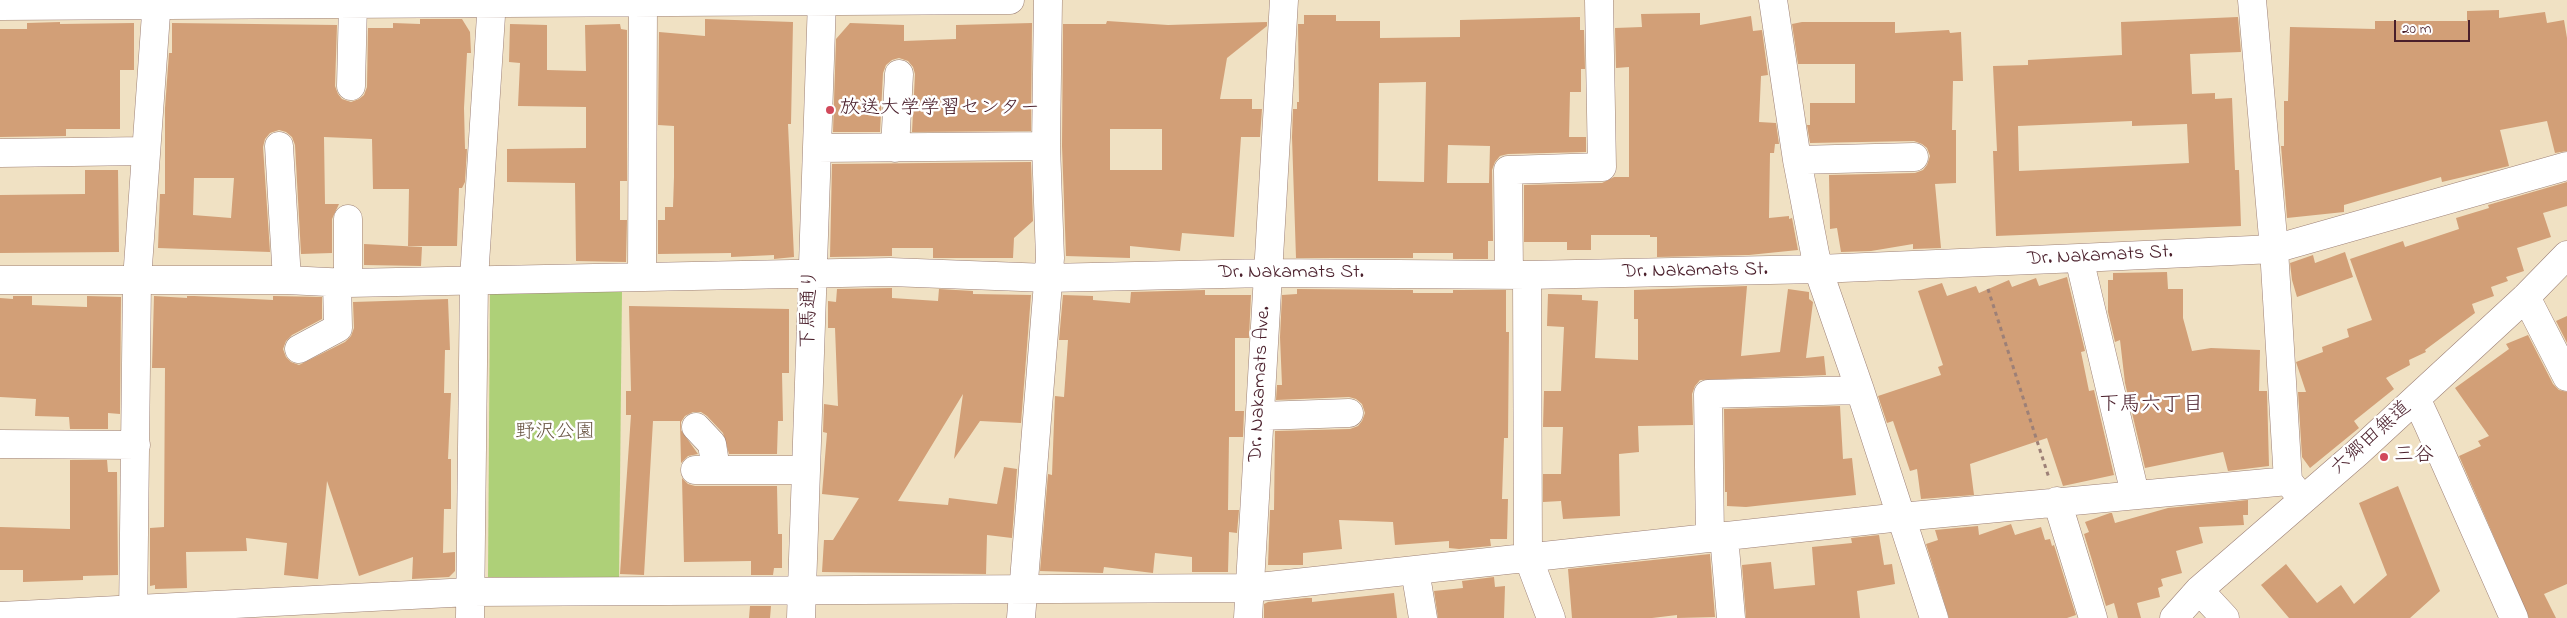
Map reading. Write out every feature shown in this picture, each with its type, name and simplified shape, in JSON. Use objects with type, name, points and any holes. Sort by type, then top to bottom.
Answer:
[{"type":"street","points":[[0,6],[157,2],[1010,0]]},
{"type":"street","points":[[1021,618],[1050,258],[1046,146],[1048,0]]},
{"type":"street","name":"Dr. Nakamats Ave.","points":[[1248,618],[1284,0]]},
{"type":"street","points":[[1551,618],[1528,557],[1518,275],[1508,170],[1602,167],[1599,0]]},
{"type":"street","points":[[1772,0],[1797,160],[1818,269],[1860,390],[1934,618]]},
{"type":"street","points":[[0,616],[470,605],[802,590],[1250,588],[1901,516],[2057,501],[2135,494],[2296,491],[2252,0]]},
{"type":"street","points":[[470,605],[474,279],[492,1]]},
{"type":"street","points":[[628,1],[642,277]]},
{"type":"street","name":"下馬通り","points":[[801,618],[822,1]]},
{"type":"street","points":[[133,614],[137,280],[157,2]]},
{"type":"street","points":[[350,86],[353,3]]},
{"type":"street","points":[[896,148],[899,74]]},
{"type":"street","points":[[279,146],[287,280]]},
{"type":"street","points":[[817,148],[1046,146]]},
{"type":"street","points":[[0,153],[145,151]]},
{"type":"street","points":[[1797,160],[1914,157]]},
{"type":"street","name":"Dr. Nakamats St.","points":[[0,280],[287,280],[342,283],[890,272],[1048,278],[1267,273],[1518,275],[1818,269],[2080,258],[2274,249],[2567,166]]},
{"type":"street","points":[[299,349],[338,328],[348,219]]},
{"type":"street","name":"六郷田無道","points":[[2174,618],[2296,491],[2414,401],[2526,298],[2567,255]]},
{"type":"street","points":[[2080,258],[2135,494]]},
{"type":"street","points":[[2526,298],[2567,377]]},
{"type":"street","points":[[1731,618],[1717,537],[1708,394],[1860,390]]},
{"type":"street","points":[[2414,401],[2421,409],[2428,424],[2514,618]]},
{"type":"street","points":[[1260,416],[1349,413]]},
{"type":"street","points":[[696,427],[712,444],[705,470],[806,470]]},
{"type":"street","points":[[0,444],[136,444]]},
{"type":"street","points":[[2057,501],[2093,618]]},
{"type":"street","points":[[1416,570],[1423,618]]},
{"type":"street","points":[[2199,590],[2225,618]]},
{"type":"path","points":[[1979,262],[2057,501]]},
{"type":"green space","name":"野沢公園","points":[[490,291],[622,291],[619,578],[488,577]]},
{"type":"building","points":[[2499,10],[2499,18],[2545,12],[2547,23],[2564,20],[2567,38],[2567,151],[2555,153],[2547,121],[2500,130],[2509,166],[2442,182],[2441,177],[2344,205],[2344,212],[2287,218],[2281,146],[2284,146],[2284,101],[2288,101],[2290,27],[2375,29],[2375,21],[2467,21],[2467,11]]},
{"type":"building","points":[[1700,13],[1700,25],[1751,16],[1753,31],[1762,30],[1768,75],[1761,76],[1759,122],[1776,123],[1779,144],[1775,144],[1774,153],[1770,153],[1769,218],[1789,216],[1789,219],[1792,218],[1798,250],[1749,255],[1657,257],[1657,237],[1650,237],[1650,235],[1591,235],[1591,250],[1567,250],[1567,242],[1524,242],[1524,185],[1602,183],[1614,177],[1629,177],[1629,67],[1616,68],[1615,28],[1642,27],[1641,14]]},
{"type":"building","points":[[1304,15],[1336,15],[1336,21],[1380,21],[1380,38],[1460,37],[1460,20],[1580,17],[1580,30],[1584,30],[1585,69],[1581,69],[1581,92],[1570,92],[1569,137],[1586,137],[1586,152],[1508,154],[1500,156],[1492,170],[1493,241],[1488,241],[1488,259],[1453,259],[1453,253],[1413,253],[1413,258],[1296,258],[1292,137],[1293,109],[1297,109],[1297,102],[1299,102],[1298,24],[1304,24]],"holes":[[[1426,82],[1424,182],[1378,181],[1379,83]],[[1448,145],[1490,146],[1489,183],[1447,183]]]},
{"type":"building","points":[[2238,17],[2241,52],[2190,54],[2192,94],[2215,93],[2215,99],[2232,98],[2235,170],[2239,170],[2241,226],[1996,236],[1993,151],[1997,151],[1993,66],[2028,65],[2028,60],[2122,55],[2121,22]],"holes":[[[2132,121],[2132,126],[2187,124],[2189,163],[2019,171],[2018,126]]]},
{"type":"building","points":[[420,19],[462,19],[470,32],[471,53],[467,53],[464,108],[465,149],[467,149],[465,182],[462,188],[459,188],[457,246],[408,246],[409,189],[373,189],[372,139],[324,137],[325,204],[339,204],[332,219],[332,253],[301,254],[295,145],[292,137],[286,132],[279,130],[270,133],[265,139],[263,147],[270,252],[158,248],[160,194],[165,194],[165,108],[169,53],[172,53],[172,23],[337,25],[335,86],[342,99],[351,102],[364,95],[367,87],[368,28],[393,28],[393,23],[420,24]],"holes":[[[194,178],[234,178],[231,218],[193,215]]]},
{"type":"building","points":[[705,19],[793,22],[791,124],[788,124],[794,257],[774,259],[774,255],[731,257],[731,253],[658,254],[658,220],[665,220],[665,207],[673,207],[674,177],[674,126],[658,125],[659,32],[705,36]]},
{"type":"building","points":[[1107,21],[1168,25],[1267,22],[1267,26],[1227,58],[1220,99],[1252,99],[1252,109],[1262,109],[1260,137],[1241,137],[1234,237],[1182,233],[1180,251],[1130,246],[1130,258],[1066,256],[1062,146],[1063,24],[1106,24]],"holes":[[[1110,129],[1162,129],[1162,170],[1110,170]]]},
{"type":"building","points":[[60,22],[60,24],[134,23],[134,70],[120,70],[120,129],[66,129],[66,136],[0,137],[0,29],[27,29],[27,23]]},
{"type":"building","points":[[1802,22],[1895,22],[1895,33],[1949,30],[1950,33],[1961,32],[1963,81],[1953,81],[1952,130],[1956,130],[1956,183],[1935,184],[1941,248],[1913,249],[1913,244],[1871,251],[1841,252],[1837,228],[1830,229],[1829,175],[1915,173],[1923,170],[1930,156],[1927,148],[1914,141],[1810,143],[1807,125],[1810,125],[1810,103],[1855,103],[1855,64],[1798,64],[1792,24]]},
{"type":"building","points":[[850,23],[904,25],[904,41],[956,39],[956,25],[1032,23],[1031,131],[912,132],[915,74],[913,67],[908,61],[899,58],[892,60],[886,65],[883,73],[880,132],[833,132],[836,39]]},
{"type":"building","points":[[510,24],[547,25],[547,70],[586,71],[585,25],[620,24],[621,29],[627,30],[627,181],[620,181],[620,220],[627,220],[626,262],[576,261],[575,183],[507,182],[507,149],[586,148],[586,107],[518,106],[520,63],[509,62]]},
{"type":"building","points":[[1031,162],[1033,221],[1014,238],[1013,258],[933,258],[933,248],[892,248],[892,256],[830,257],[832,164]]},
{"type":"building","points":[[85,170],[118,170],[119,252],[0,253],[0,195],[85,194]]},
{"type":"building","points":[[2567,182],[2567,206],[2543,213],[2551,237],[2517,248],[2524,271],[2506,277],[2508,281],[2491,287],[2494,296],[2472,304],[2475,313],[2425,350],[2426,352],[2409,360],[2410,365],[2386,378],[2394,389],[2354,421],[2359,428],[2310,468],[2302,457],[2298,392],[2306,392],[2296,362],[2323,352],[2322,347],[2349,337],[2347,329],[2372,320],[2350,259],[2403,241],[2405,247],[2459,229],[2456,218],[2489,208],[2488,205]]},
{"type":"building","points":[[364,244],[422,247],[421,266],[364,265]]},
{"type":"building","points":[[2345,252],[2353,277],[2297,297],[2290,263],[2313,255],[2315,263]]},
{"type":"building","points":[[2167,272],[2168,289],[2183,289],[2183,318],[2192,351],[2211,348],[2260,350],[2259,391],[2267,391],[2269,466],[2228,471],[2223,452],[2145,468],[2125,383],[2120,340],[2115,342],[2108,312],[2108,280],[2113,280],[2113,273]]},
{"type":"building","points":[[2067,277],[2085,351],[2081,352],[2089,391],[2094,390],[2114,475],[2063,486],[2047,438],[1970,464],[1974,495],[1921,499],[1917,469],[1910,471],[1893,421],[1887,423],[1878,396],[1941,375],[1938,367],[1943,365],[1918,291],[1942,283],[1947,296],[1976,286],[1979,293],[2009,280],[2012,287],[2036,278],[2039,286]]},
{"type":"building","points":[[1747,286],[1741,356],[1780,352],[1788,289],[1809,292],[1809,299],[1813,302],[1806,358],[1824,356],[1826,375],[1700,380],[1692,394],[1693,425],[1638,426],[1639,452],[1619,454],[1620,516],[1563,519],[1561,501],[1543,502],[1543,474],[1561,474],[1563,427],[1543,427],[1544,391],[1561,391],[1564,327],[1547,326],[1548,294],[1582,295],[1582,300],[1598,301],[1595,358],[1638,360],[1638,319],[1634,319],[1634,290]]},
{"type":"building","points":[[892,288],[892,298],[938,301],[939,289],[973,291],[973,294],[1031,295],[1021,423],[980,421],[954,459],[963,394],[898,501],[948,505],[949,498],[997,504],[1004,467],[1017,469],[1012,538],[987,535],[986,574],[822,572],[824,540],[833,540],[859,498],[822,494],[827,433],[823,432],[824,404],[838,406],[835,328],[828,328],[828,301],[836,302],[837,289]]},
{"type":"building","points":[[1297,289],[1413,290],[1413,293],[1453,293],[1453,290],[1506,290],[1506,332],[1509,332],[1508,438],[1504,438],[1502,499],[1508,499],[1507,539],[1490,539],[1491,546],[1459,549],[1449,548],[1449,541],[1395,545],[1393,522],[1339,520],[1342,549],[1303,553],[1303,565],[1268,565],[1270,510],[1274,510],[1275,431],[1350,429],[1358,426],[1365,413],[1362,404],[1356,399],[1349,397],[1276,400],[1277,385],[1282,385],[1280,337],[1282,295],[1297,294]]},
{"type":"building","points":[[1205,290],[1205,295],[1251,295],[1249,338],[1235,338],[1235,411],[1244,411],[1243,437],[1229,437],[1228,510],[1239,510],[1237,533],[1229,532],[1228,572],[1192,572],[1192,557],[1155,553],[1153,573],[1104,567],[1103,573],[1040,571],[1048,474],[1052,475],[1055,396],[1064,397],[1068,340],[1059,340],[1063,295],[1093,296],[1093,300],[1130,303],[1131,292]]},
{"type":"building","points":[[13,296],[32,296],[32,305],[87,307],[87,296],[121,297],[120,414],[108,413],[108,429],[70,429],[69,417],[35,416],[36,399],[0,397],[0,298],[13,299]]},
{"type":"building","points":[[154,296],[273,300],[273,296],[322,297],[322,319],[292,335],[286,341],[283,349],[286,357],[291,362],[299,365],[345,342],[351,336],[354,328],[353,302],[448,299],[450,350],[445,350],[444,393],[451,393],[448,459],[451,459],[451,509],[444,509],[443,553],[455,552],[455,571],[449,577],[412,579],[413,557],[359,576],[327,481],[318,579],[284,575],[287,543],[246,538],[247,551],[186,552],[187,588],[155,589],[155,585],[150,586],[150,528],[164,527],[165,368],[152,368]]},
{"type":"building","points":[[629,306],[789,309],[789,373],[782,373],[783,421],[778,421],[777,454],[729,454],[723,433],[707,416],[701,412],[693,412],[685,416],[681,422],[681,430],[698,454],[688,456],[681,463],[680,421],[653,421],[644,575],[620,574],[631,415],[626,415],[626,391],[631,391]]},
{"type":"building","points":[[2567,316],[2567,343],[2556,321]]},
{"type":"building","points":[[2528,335],[2553,384],[2559,390],[2567,392],[2567,584],[2544,594],[2556,618],[2529,618],[2459,456],[2481,446],[2478,441],[2489,436],[2455,388],[2509,349],[2506,344]]},
{"type":"building","points":[[1840,406],[1843,459],[1852,458],[1856,495],[1746,507],[1727,506],[1727,492],[1725,492],[1724,409]]},
{"type":"building","points":[[70,460],[107,460],[108,472],[117,472],[118,575],[83,576],[83,580],[23,582],[23,570],[0,570],[0,527],[70,529]]},
{"type":"building","points":[[682,478],[688,484],[695,486],[777,486],[778,534],[782,534],[782,568],[774,568],[773,575],[751,575],[751,561],[684,562]]},
{"type":"building","points":[[2398,486],[2440,591],[2410,618],[2289,618],[2261,585],[2286,564],[2317,603],[2341,585],[2354,604],[2387,575],[2359,503]]},
{"type":"building","points":[[2248,500],[2248,515],[2243,515],[2244,525],[2199,527],[2203,543],[2176,551],[2182,573],[2161,579],[2163,586],[2158,588],[2160,597],[2137,603],[2141,618],[2118,618],[2114,603],[2106,606],[2084,534],[2089,532],[2085,522],[2110,513],[2112,513],[2115,523],[2168,508]]},
{"type":"building","points":[[2011,524],[2015,535],[2041,527],[2045,540],[2050,539],[2052,546],[2054,545],[2076,615],[2067,618],[1949,618],[1926,544],[1938,540],[1935,530],[1978,526],[1979,535]]},
{"type":"building","points":[[1879,535],[1884,565],[1892,564],[1895,584],[1857,591],[1860,618],[1746,618],[1742,565],[1771,562],[1774,589],[1815,585],[1812,547],[1852,543],[1851,538]]},
{"type":"building","points":[[1710,554],[1715,617],[1677,618],[1677,615],[1652,618],[1572,618],[1568,569]]},
{"type":"building","points":[[1494,577],[1495,587],[1505,586],[1504,618],[1438,618],[1434,591],[1463,588],[1462,581]]},
{"type":"building","points":[[1394,593],[1397,618],[1264,618],[1264,604],[1268,602],[1312,598],[1312,602]]},
{"type":"building","points":[[750,606],[771,606],[770,618],[749,618]]},
{"type":"place","name":"放送大学学習センター","points":[[830,110]]},
{"type":"place","name":"三谷","points":[[2384,457]]},
{"type":"district","name":"下馬六丁目","points":[[2151,407]]}]
